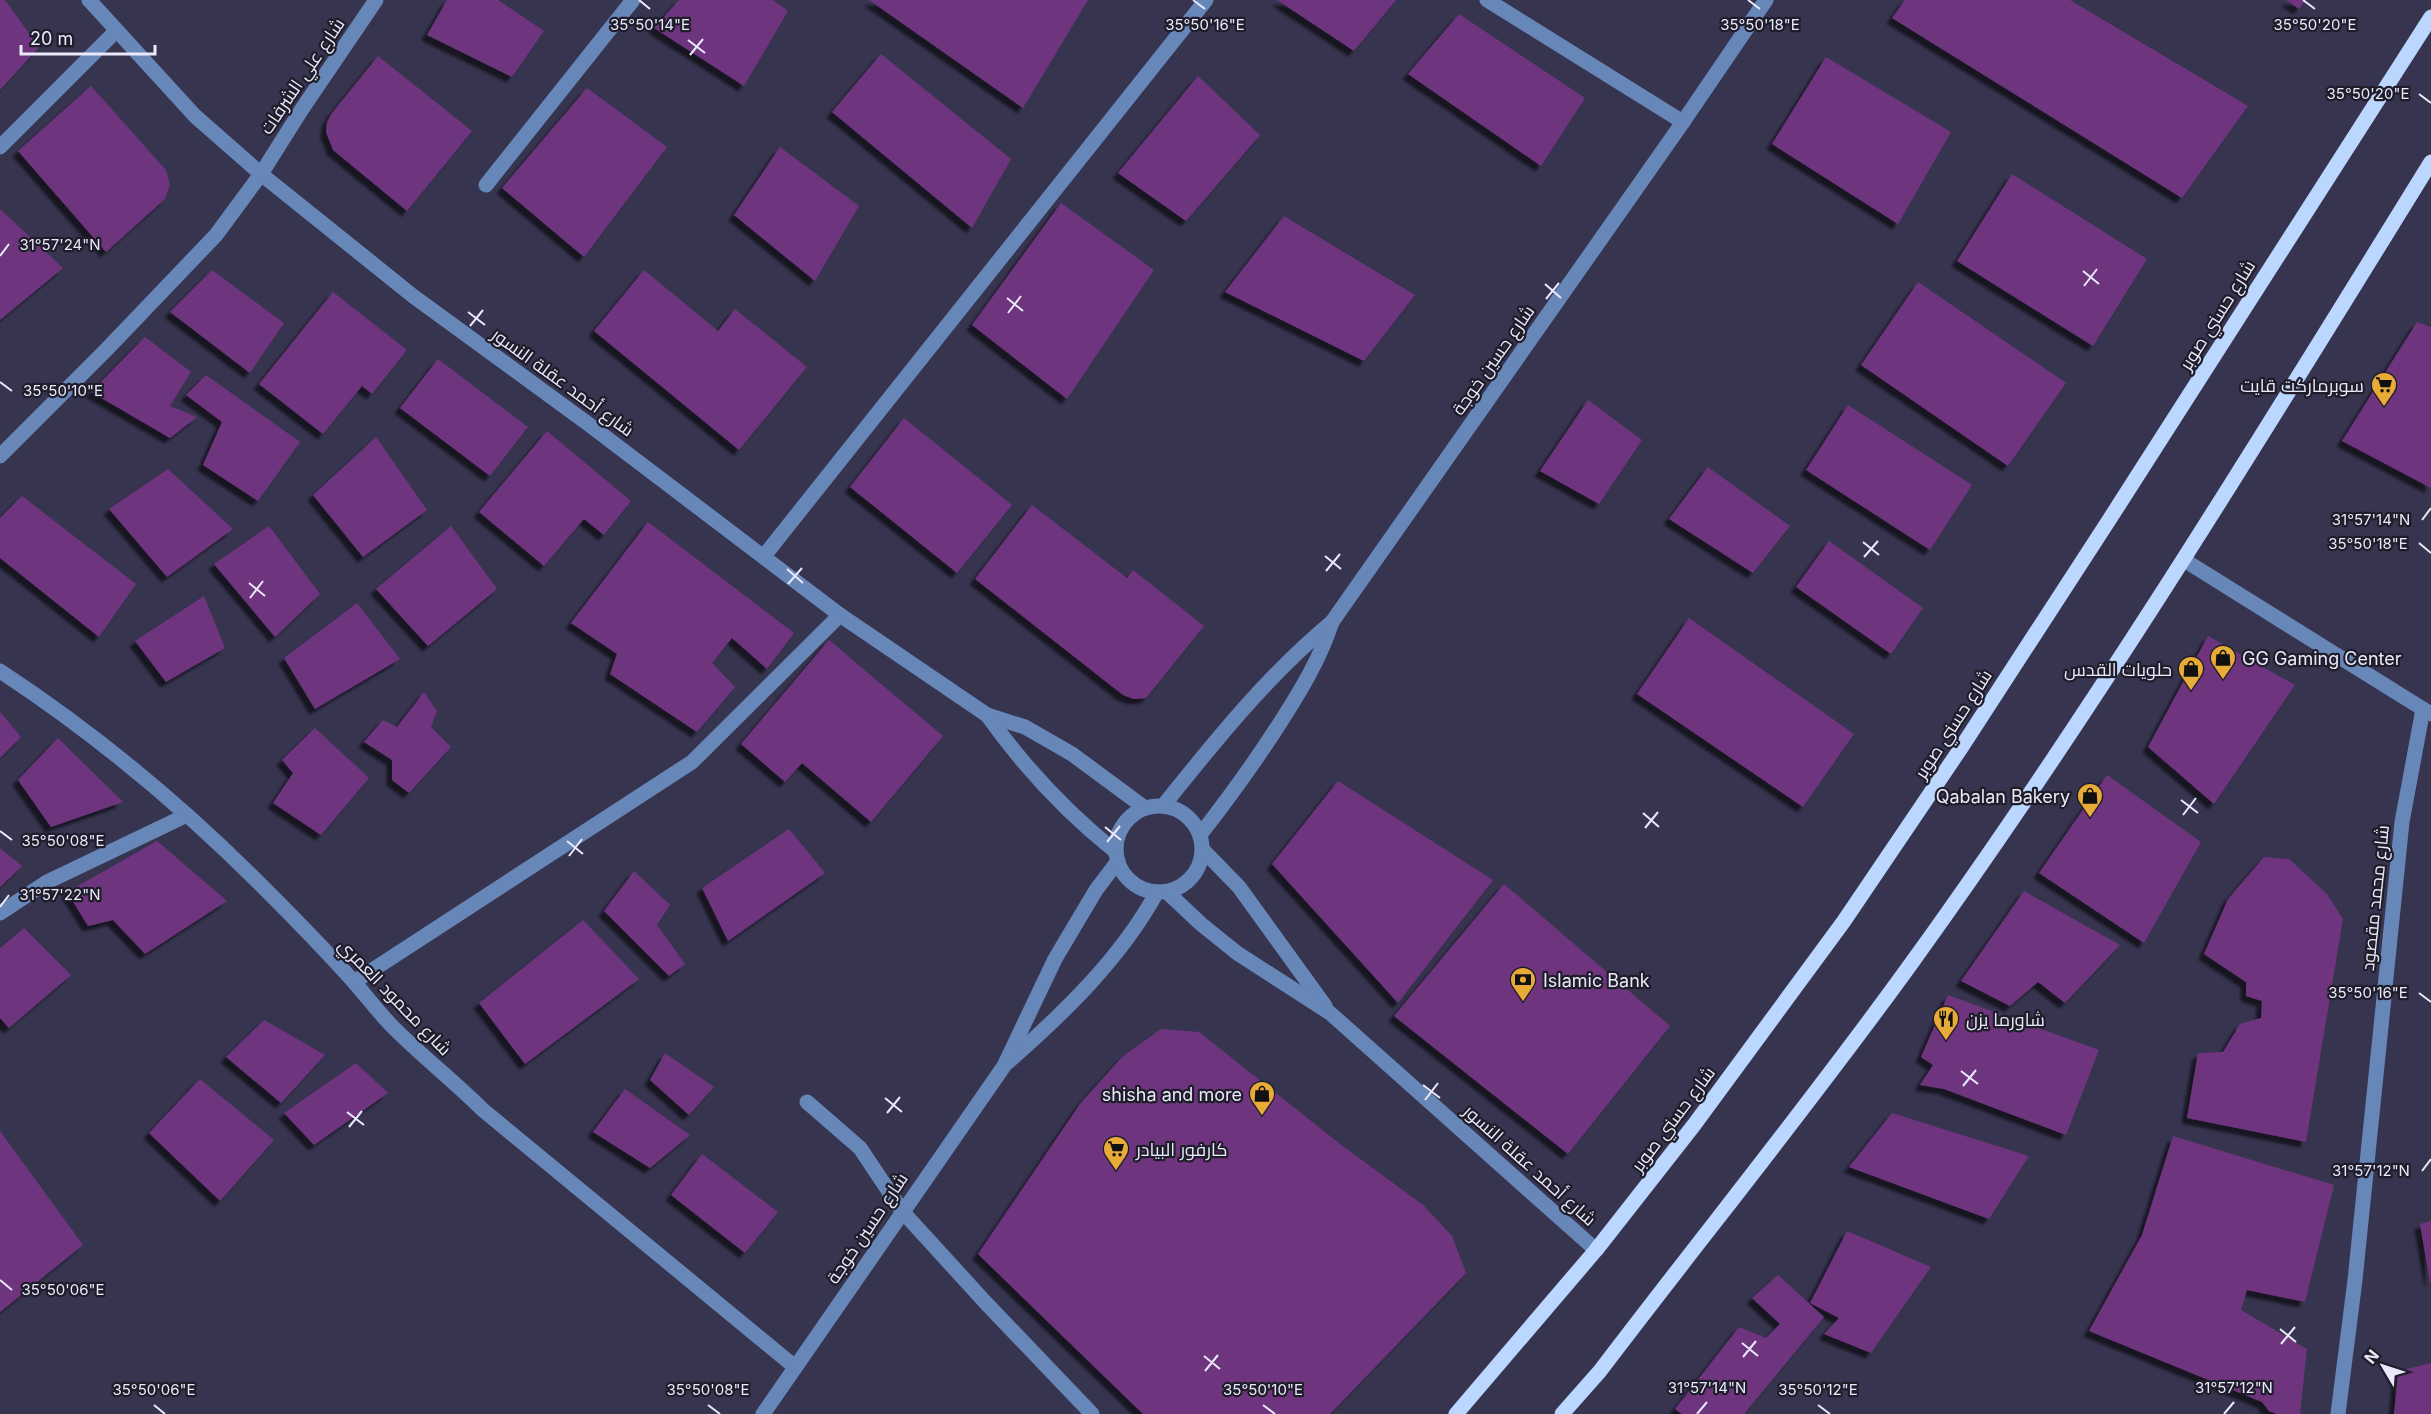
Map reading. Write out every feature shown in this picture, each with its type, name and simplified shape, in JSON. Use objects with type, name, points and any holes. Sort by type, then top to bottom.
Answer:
[{"type":"main road","name":"شارع حسني صوبر","points":[[1456,1414],[1596,1250],[1695,1125],[1844,921],[2111,517],[2431,17]]},
{"type":"main road","points":[[1562,1414],[1600,1371],[1914,961],[2077,723],[2184,560],[2431,162]]},
{"type":"street","name":"شارع أحمد عقلة النسور","points":[[89,0],[195,116],[261,174],[413,296],[840,615],[987,715],[1025,727],[1050,740],[1145,808]]},
{"type":"street","name":"شارع علي الشرفات","points":[[0,456],[216,235],[261,174],[376,0]]},
{"type":"street","points":[[486,185],[633,0]]},
{"type":"street","points":[[764,556],[1206,0]]},
{"type":"street","points":[[1487,0],[1683,123]]},
{"type":"street","name":"شارع حسين خوجة","points":[[1163,806],[1250,702],[1309,641],[1332,622],[1683,123],[1766,0]]},
{"type":"street","points":[[0,147],[116,31]]},
{"type":"street","points":[[2184,560],[2427,712]]},
{"type":"street","points":[[354,982],[692,762],[840,615]]},
{"type":"street","name":"شارع حسين خوجة","points":[[1201,842],[1308,678],[1320,657],[1332,622]]},
{"type":"street","name":"شارع محمود العمري","points":[[0,671],[106,749],[187,815],[269,893],[354,982],[391,1025],[437,1070],[453,1080],[483,1110],[795,1367]]},
{"type":"street","name":"شارع محمد مقصود","points":[[2337,1414],[2355,1280],[2402,822],[2427,712]]},
{"type":"street","name":"شارع أحمد عقلة النسور","points":[[987,715],[1010,748],[1054,797],[1117,856]]},
{"type":"street","points":[[1163,806],[1178,811],[1191,821],[1201,842],[1199,864],[1192,877],[1181,886],[1162,892],[1144,889],[1132,883],[1124,873],[1117,856],[1118,838],[1133,815],[1145,808],[1163,806]]},
{"type":"street","points":[[0,912],[47,882],[187,815]]},
{"type":"street","name":"شارع أحمد عقلة النسور","points":[[1201,842],[1239,887],[1330,1013]]},
{"type":"street","name":"شارع حسين خوجة","points":[[764,1414],[1004,1066],[1055,959],[1117,856]]},
{"type":"street","name":"شارع أحمد عقلة النسور","points":[[1162,892],[1237,953],[1330,1013],[1596,1250]]},
{"type":"street","name":"شارع حسين خوجة","points":[[1004,1066],[1040,1034],[1082,991],[1162,892]]},
{"type":"street","points":[[807,1102],[860,1148],[902,1211],[1092,1414]]},
{"type":"building","points":[[0,0],[5,0],[39,47],[0,90]]},
{"type":"building","points":[[447,0],[498,0],[544,31],[512,77],[427,35]]},
{"type":"building","points":[[679,0],[773,0],[788,11],[744,86],[654,28]]},
{"type":"building","points":[[869,0],[1088,0],[1023,108]]},
{"type":"building","points":[[1277,0],[1396,0],[1354,51]]},
{"type":"building","points":[[1905,0],[2070,0],[2248,106],[2182,198],[1892,18]]},
{"type":"building","points":[[2286,0],[2305,0],[2299,9]]},
{"type":"building","points":[[1459,14],[1585,98],[1541,166],[1408,74]]},
{"type":"building","points":[[881,54],[1011,159],[972,228],[832,112]]},
{"type":"building","points":[[378,56],[472,131],[407,211],[333,150],[326,132],[327,122],[332,113]]},
{"type":"building","points":[[1826,57],[1951,132],[1898,224],[1772,144]]},
{"type":"building","points":[[1198,76],[1260,135],[1186,221],[1118,173]]},
{"type":"building","points":[[91,86],[166,170],[170,185],[165,199],[106,252],[18,151]]},
{"type":"building","points":[[587,88],[667,147],[584,257],[502,188]]},
{"type":"building","points":[[780,147],[859,206],[815,281],[734,215]]},
{"type":"building","points":[[2012,174],[2147,259],[2093,346],[1957,261]]},
{"type":"building","points":[[1061,203],[1154,270],[1067,399],[972,325]]},
{"type":"building","points":[[0,209],[63,268],[0,320]]},
{"type":"building","points":[[1284,216],[1415,295],[1364,361],[1225,292]]},
{"type":"building","points":[[212,270],[284,323],[250,373],[170,312]]},
{"type":"building","points":[[644,270],[718,331],[735,309],[807,367],[739,450],[594,331]]},
{"type":"building","points":[[1918,282],[2066,383],[2008,466],[1861,365]]},
{"type":"building","points":[[333,292],[407,350],[372,394],[362,386],[323,434],[259,384]]},
{"type":"building","points":[[2417,322],[2431,327],[2431,488],[2342,441]]},
{"type":"building","points":[[145,337],[191,372],[170,406],[197,417],[170,438],[91,392]]},
{"type":"building","points":[[438,359],[528,427],[490,476],[400,408]]},
{"type":"building","points":[[206,375],[300,442],[258,501],[203,465],[222,422],[186,395]]},
{"type":"building","points":[[1588,400],[1642,440],[1599,504],[1540,471]]},
{"type":"building","points":[[1848,405],[1972,485],[1930,550],[1806,470]]},
{"type":"building","points":[[904,418],[1012,505],[957,573],[850,487]]},
{"type":"building","points":[[547,431],[631,501],[604,535],[584,519],[544,566],[479,512]]},
{"type":"building","points":[[376,437],[427,510],[363,557],[313,495]]},
{"type":"building","points":[[1708,467],[1790,526],[1753,573],[1669,519]]},
{"type":"building","points":[[168,469],[233,529],[167,577],[109,509]]},
{"type":"building","points":[[22,496],[136,584],[99,637],[0,558],[0,518]]},
{"type":"building","points":[[1032,505],[1127,578],[1133,570],[1204,626],[1146,698],[1134,699],[1123,695],[975,579]]},
{"type":"building","points":[[648,522],[794,633],[767,669],[732,638],[712,663],[735,687],[697,732],[610,674],[617,654],[571,623]]},
{"type":"building","points":[[269,526],[320,594],[275,637],[214,564]]},
{"type":"building","points":[[451,526],[497,589],[428,646],[376,589]]},
{"type":"building","points":[[1829,541],[1923,608],[1891,654],[1796,587]]},
{"type":"building","points":[[204,596],[225,648],[166,682],[135,641]]},
{"type":"building","points":[[357,603],[400,659],[315,709],[284,658]]},
{"type":"building","points":[[1689,618],[1854,734],[1803,807],[1637,694]]},
{"type":"building","points":[[2208,636],[2295,685],[2214,804],[2148,747]]},
{"type":"building","points":[[829,640],[943,736],[871,822],[802,763],[785,782],[741,744]]},
{"type":"building","points":[[424,692],[437,711],[431,727],[451,747],[409,793],[392,780],[392,760],[364,742],[383,720],[397,727]]},
{"type":"building","points":[[0,712],[21,737],[0,758]]},
{"type":"building","points":[[315,728],[369,778],[321,835],[273,803],[293,773],[282,760]]},
{"type":"building","points":[[58,738],[123,802],[51,827],[18,780]]},
{"type":"building","points":[[2107,775],[2201,842],[2144,943],[2039,873]]},
{"type":"building","points":[[1338,781],[1493,880],[1398,1003],[1272,864]]},
{"type":"building","points":[[789,829],[825,873],[728,941],[702,888]]},
{"type":"building","points":[[157,841],[227,901],[145,954],[113,920],[88,926],[67,892]]},
{"type":"building","points":[[0,848],[22,866],[0,887]]},
{"type":"building","points":[[2264,857],[2289,859],[2327,894],[2343,919],[2306,1142],[2187,1118],[2198,1053],[2223,1052],[2240,1024],[2261,1018],[2262,1001],[2246,996],[2246,982],[2204,954],[2228,899]]},
{"type":"building","points":[[634,871],[670,905],[657,925],[685,964],[669,976],[604,911]]},
{"type":"building","points":[[1504,884],[1670,1026],[1568,1154],[1394,1016]]},
{"type":"building","points":[[2024,891],[2120,945],[2065,1003],[2038,982],[2010,1006],[1961,981]]},
{"type":"building","points":[[583,920],[639,979],[525,1064],[479,1003]]},
{"type":"building","points":[[24,928],[71,975],[9,1028],[0,1018],[0,948]]},
{"type":"building","points":[[1948,995],[2099,1050],[2066,1135],[1944,1089],[1920,1085],[1933,1065],[1921,1057]]},
{"type":"building","points":[[264,1020],[325,1055],[281,1103],[226,1057]]},
{"type":"building","points":[[1161,1029],[1199,1032],[1340,1144],[1423,1205],[1452,1236],[1466,1273],[1330,1414],[1143,1414],[978,1254],[1080,1104],[1122,1057]]},
{"type":"building","points":[[665,1053],[714,1087],[689,1115],[650,1080]]},
{"type":"building","points":[[356,1063],[388,1093],[314,1145],[284,1113]]},
{"type":"building","points":[[200,1079],[274,1140],[220,1201],[149,1133]]},
{"type":"building","points":[[625,1089],[690,1135],[650,1168],[593,1132]]},
{"type":"building","points":[[1892,1113],[2029,1156],[1989,1219],[1849,1167]]},
{"type":"building","points":[[0,1131],[83,1245],[0,1312]]},
{"type":"building","points":[[2173,1136],[2334,1185],[2305,1302],[2247,1290],[2241,1310],[2307,1349],[2300,1414],[2277,1414],[2269,1411],[2262,1402],[2089,1331],[2142,1235]]},
{"type":"building","points":[[702,1154],[778,1212],[745,1253],[671,1195]]},
{"type":"building","points":[[2431,1221],[2431,1282],[2430,1282],[2420,1224]]},
{"type":"building","points":[[1847,1231],[1931,1267],[1871,1353],[1824,1334],[1839,1318],[1810,1303]]},
{"type":"building","points":[[1778,1275],[1824,1317],[1744,1414],[1682,1414],[1675,1409],[1739,1327],[1766,1338],[1780,1324],[1752,1298]]},
{"type":"building","points":[[2431,1363],[2431,1414],[2394,1414],[2398,1371]]},
{"type":"place","name":"سوبرماركت قايت","points":[[2384,408]]},
{"type":"place","name":"GG Gaming Center","points":[[2223,681]]},
{"type":"place","name":"حلويات القدس","points":[[2191,692]]},
{"type":"place","name":"Qabalan Bakery","points":[[2090,819]]},
{"type":"place","name":"Islamic Bank","points":[[1523,1003]]},
{"type":"place","name":"شاورما يزن","points":[[1946,1042]]},
{"type":"place","name":"shisha and more","points":[[1262,1117]]},
{"type":"place","name":"كارفور البيادر","points":[[1116,1172]]}]
